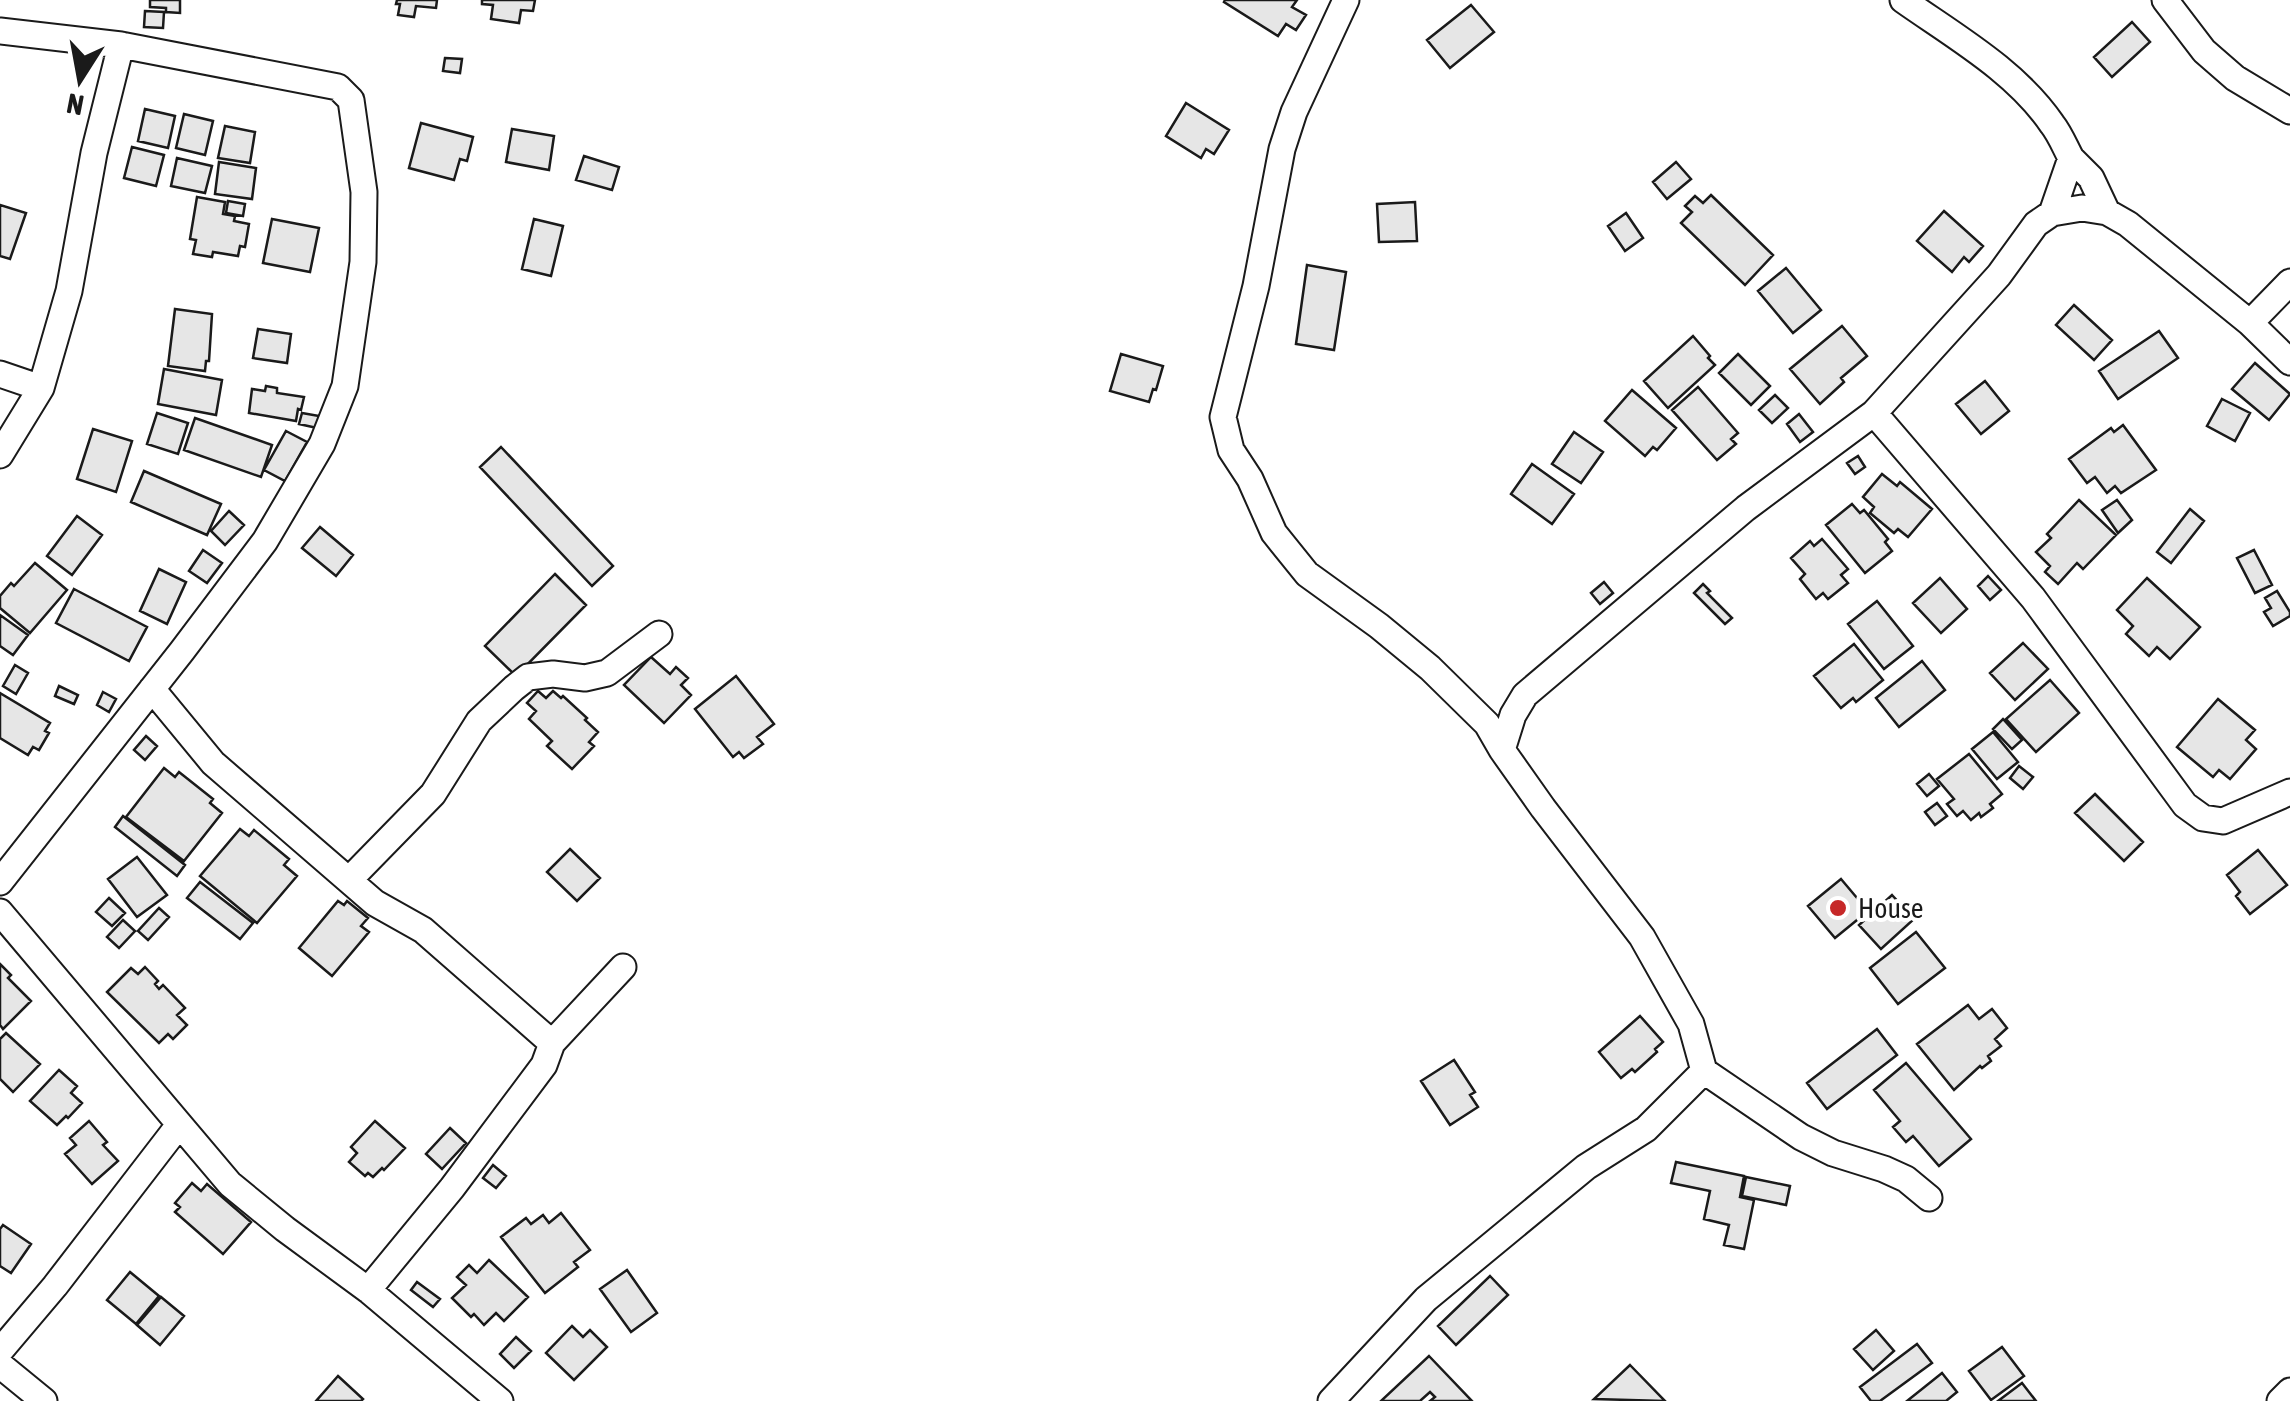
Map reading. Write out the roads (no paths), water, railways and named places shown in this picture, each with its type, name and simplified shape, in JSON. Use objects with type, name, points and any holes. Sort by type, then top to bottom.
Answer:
[{"type":"street","points":[[1346,0],[1294,112],[1282,149],[1256,286],[1223,416],[1231,450],[1250,480],[1274,533],[1307,574],[1430,668],[1488,724],[1543,808],[1642,937],[1691,1024],[1704,1072],[1801,1137],[1833,1153],[1884,1169],[1929,1198]]},
{"type":"street","points":[[1902,0],[2019,86],[2052,123],[2108,212]]},
{"type":"street","points":[[2165,0],[2204,51],[2236,78],[2290,111]]},
{"type":"street","points":[[0,31],[121,45],[338,87],[350,100],[364,192],[363,262],[345,386],[322,444],[265,541],[0,882]]},
{"type":"street","points":[[0,455],[41,388],[69,291],[94,153],[121,45]]},
{"type":"street","points":[[2052,213],[2071,158]]},
{"type":"street","points":[[1502,750],[1513,715],[1526,695],[1746,508],[1874,413],[1999,276],[2036,224],[2052,213],[2082,208],[2108,212],[2128,224],[2250,323],[2290,362]]},
{"type":"street","points":[[2250,323],[2290,282]]},
{"type":"street","points":[[0,374],[41,388]]},
{"type":"street","points":[[1874,413],[2033,598],[2185,805],[2203,818],[2223,821],[2290,792]]},
{"type":"street","points":[[349,880],[433,794],[479,721],[514,688],[528,677],[553,674],[585,678],[607,674],[659,634]]},
{"type":"street","points":[[152,689],[213,762],[374,903],[423,930],[552,1043]]},
{"type":"street","points":[[0,912],[230,1184],[368,1290],[500,1401]]},
{"type":"street","points":[[368,1290],[452,1188],[544,1065],[552,1043],[623,967]]},
{"type":"street","points":[[1331,1401],[1426,1299],[1586,1167],[1646,1129],[1704,1072]]},
{"type":"street","points":[[0,1351],[179,1125]]},
{"type":"street","points":[[0,1364],[44,1401]]},
{"type":"street","points":[[2280,1401],[2290,1391]]},
{"type":"place","name":"House","points":[[1838,908]]}]
